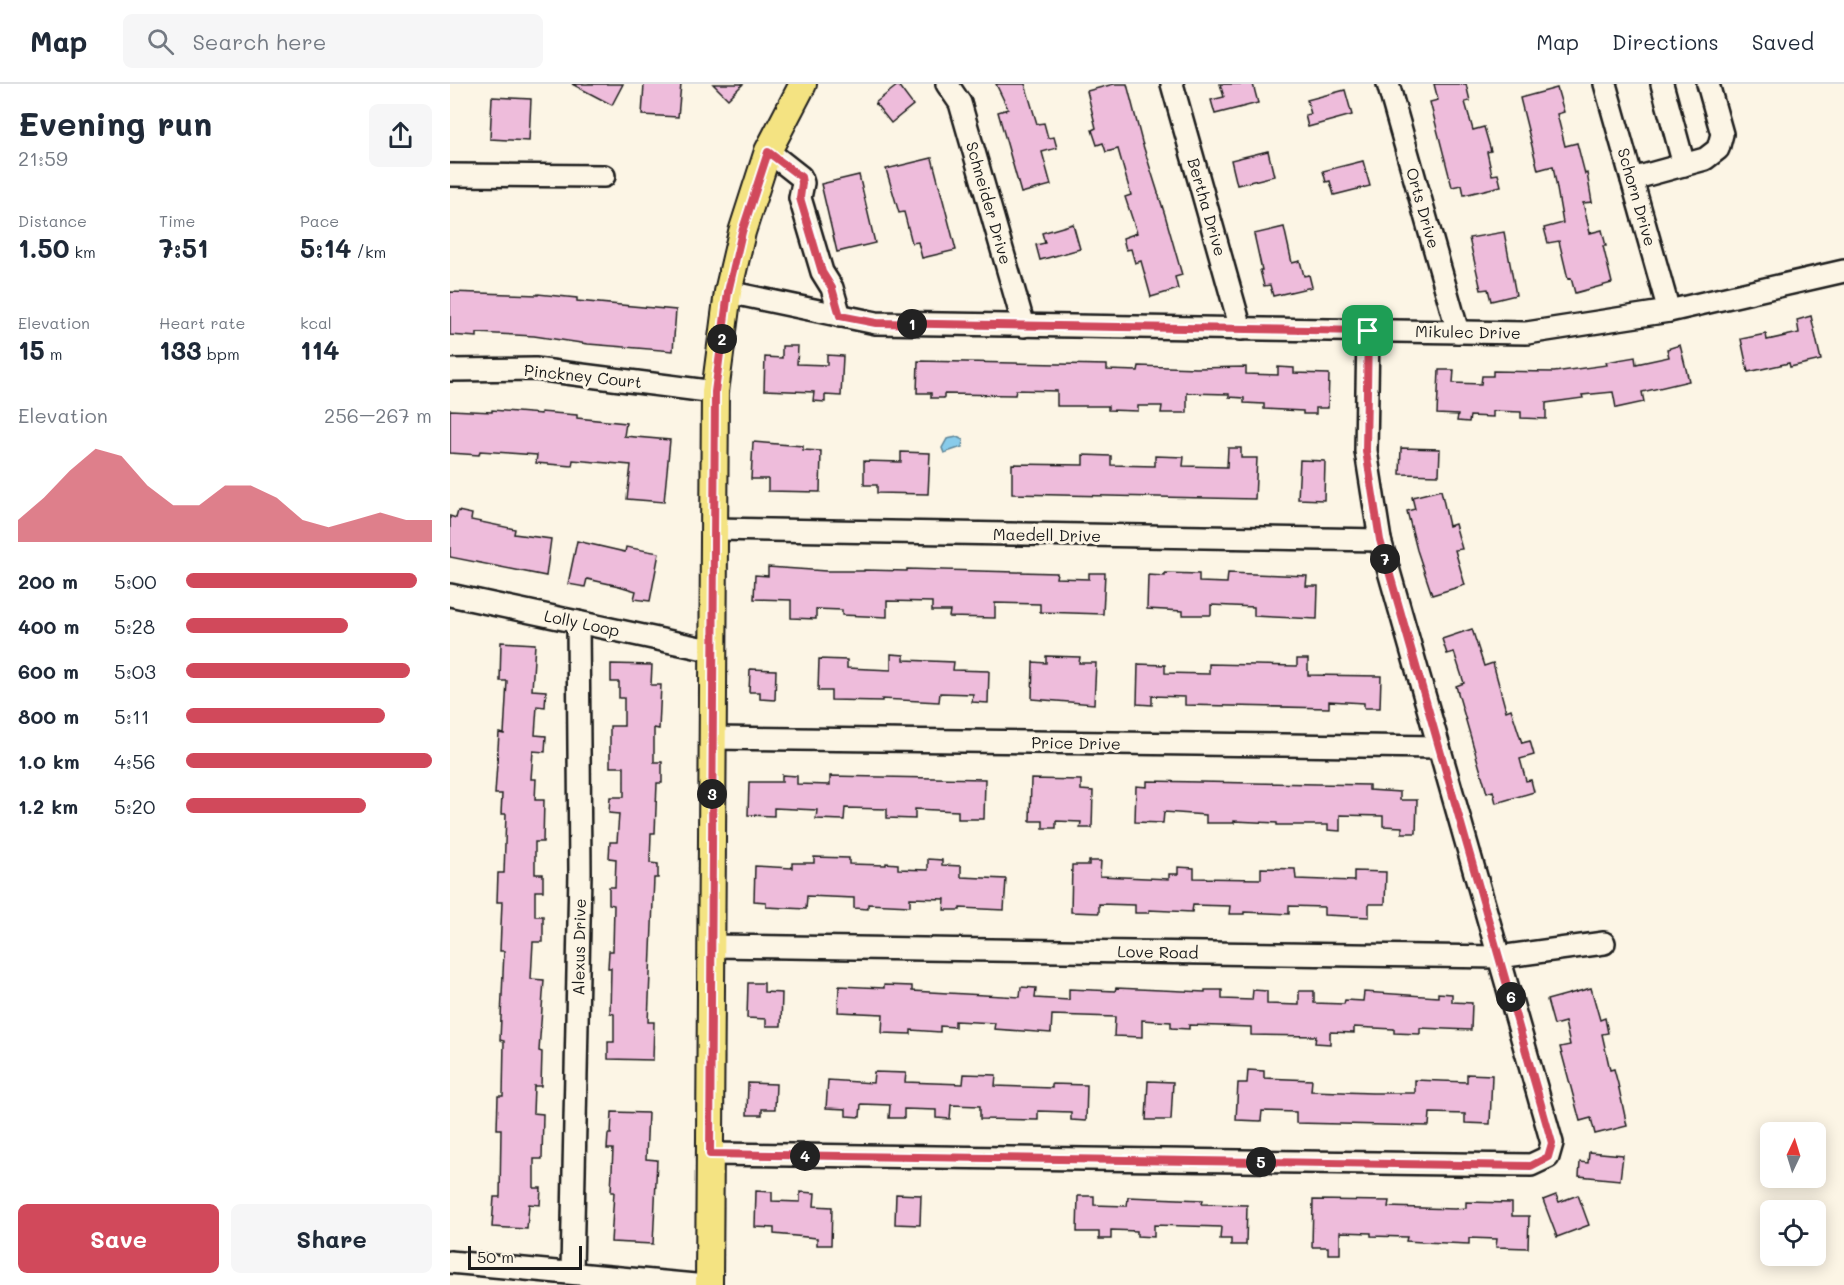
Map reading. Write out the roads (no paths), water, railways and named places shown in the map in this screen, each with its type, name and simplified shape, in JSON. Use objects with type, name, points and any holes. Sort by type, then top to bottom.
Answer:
[{"type":"main road","points":[[709,1285],[715,392],[728,292],[742,232],[768,152],[802,84]]},
{"type":"street","name":"Schneider Drive","points":[[946,84],[960,103],[1024,326]]},
{"type":"street","name":"Bertha Drive","points":[[1172,84],[1241,329]]},
{"type":"street","name":"Orts Drive","points":[[1388,84],[1458,332]]},
{"type":"street","name":"Schorn Drive","points":[[1605,84],[1669,311]]},
{"type":"street","points":[[1662,84],[1684,165]]},
{"type":"street","points":[[1632,179],[1705,159],[1718,149],[1722,134],[1708,84]]},
{"type":"street","points":[[768,152],[801,177],[800,198],[822,272],[832,288],[840,316]]},
{"type":"street","points":[[450,176],[604,176]]},
{"type":"street","name":"Mikulec Drive","points":[[728,292],[876,323],[1527,333],[1669,311],[1844,271]]},
{"type":"street","points":[[710,1154],[1531,1166],[1548,1157],[1552,1143],[1380,540],[1366,451],[1368,331]]},
{"type":"street","name":"Pinckney Court","points":[[450,370],[535,369],[715,392]]},
{"type":"street","name":"Maedell Drive","points":[[714,530],[1380,540]]},
{"type":"street","name":"Lolly Loop","points":[[450,595],[714,651]]},
{"type":"street","name":"Alexus Drive","points":[[572,1272],[580,872],[578,622]]},
{"type":"street","name":"Price Drive","points":[[713,738],[1439,747]]},
{"type":"street","name":"Love Road","points":[[711,946],[1499,957],[1604,944]]},
{"type":"street","points":[[450,1262],[695,1285]]},
{"type":"water","points":[[957,437],[963,440],[962,447],[944,453],[942,448],[947,439]]}]
